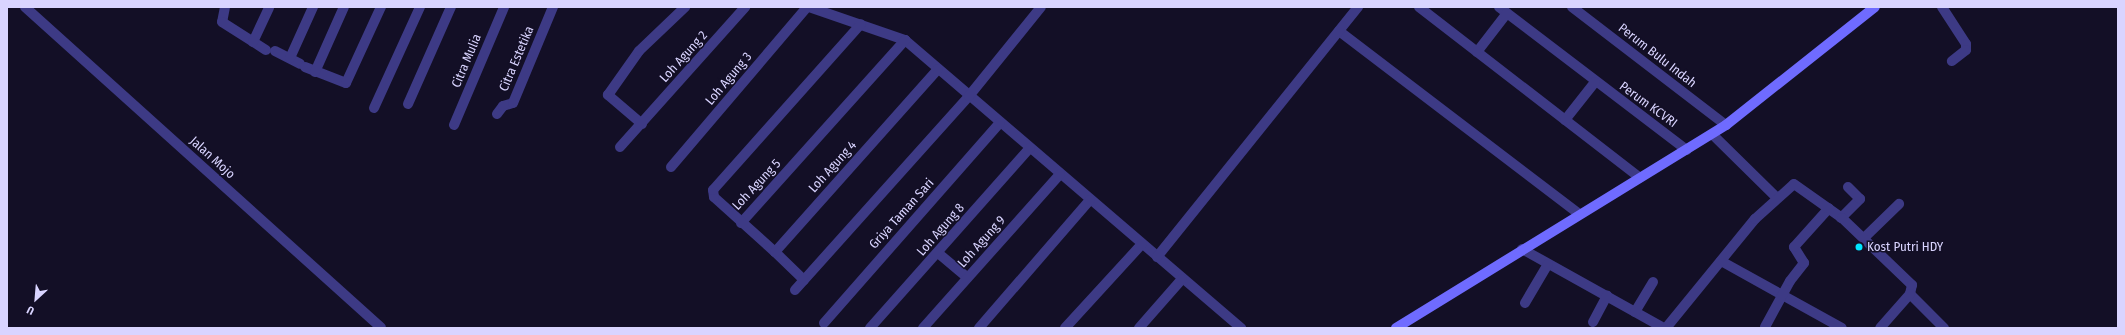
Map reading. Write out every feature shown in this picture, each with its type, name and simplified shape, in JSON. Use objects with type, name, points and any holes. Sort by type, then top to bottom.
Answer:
[{"type":"main road","points":[[1396,328],[1522,249],[1726,125],[1835,37],[1876,7]]},
{"type":"street","name":"Jalan Mojo","points":[[25,7],[381,328]]},
{"type":"street","points":[[225,7],[221,16],[222,22],[253,42],[290,58],[315,72],[346,83],[381,7]]},
{"type":"street","points":[[253,42],[269,7]]},
{"type":"street","points":[[290,58],[313,7]]},
{"type":"street","points":[[315,72],[344,7]]},
{"type":"street","points":[[374,108],[420,7]]},
{"type":"street","points":[[408,104],[451,7]]},
{"type":"street","name":"Citra Mulia","points":[[454,125],[504,7]]},
{"type":"street","name":"Citra Estetika","points":[[497,114],[503,106],[512,104],[553,7]]},
{"type":"street","points":[[642,124],[608,94],[639,51],[685,7]]},
{"type":"street","name":"Loh Agung 2","points":[[620,147],[745,7]]},
{"type":"street","points":[[808,7],[905,40],[1156,257],[1241,328]]},
{"type":"street","name":"Loh Agung 3","points":[[671,167],[808,7]]},
{"type":"street","points":[[795,290],[969,96],[1041,7]]},
{"type":"street","points":[[1156,257],[1358,7]]},
{"type":"street","points":[[1419,7],[1640,178]]},
{"type":"street","name":"Perum Bulu Indah","points":[[1572,7],[1726,125]]},
{"type":"street","points":[[1942,7],[1966,44],[1966,50],[1952,61]]},
{"type":"street","name":"Perum KCVRI","points":[[1477,52],[1503,10],[1595,82],[1687,150]]},
{"type":"street","name":"Loh Agung 5","points":[[861,24],[713,190],[714,197],[741,223],[905,40]]},
{"type":"street","points":[[1339,31],[1579,214]]},
{"type":"street","name":"Loh Agung 4","points":[[775,252],[938,69]]},
{"type":"street","points":[[1565,120],[1595,82]]},
{"type":"street","name":"Griya Taman Sari","points":[[824,324],[1000,123]]},
{"type":"street","points":[[1712,134],[1776,197]]},
{"type":"street","name":"Loh Agung 8","points":[[870,328],[1030,148]]},
{"type":"street","name":"Loh Agung 9","points":[[923,328],[1060,174]]},
{"type":"street","points":[[1522,249],[1665,328],[1776,197],[1797,184],[1829,208],[1864,238],[1908,279],[1912,285],[1910,294],[1880,328]]},
{"type":"street","points":[[1841,218],[1860,199],[1848,187]]},
{"type":"street","points":[[979,328],[1090,200]]},
{"type":"street","points":[[1864,238],[1899,204]]},
{"type":"street","points":[[1765,327],[1805,260],[1794,247],[1829,208]]},
{"type":"street","points":[[741,223],[775,252],[804,280]]},
{"type":"street","points":[[1065,328],[1142,244]]},
{"type":"street","points":[[938,253],[967,278]]},
{"type":"street","points":[[1721,261],[1842,328]]},
{"type":"street","points":[[1525,303],[1548,264]]},
{"type":"street","points":[[1139,328],[1182,279]]},
{"type":"street","points":[[1635,312],[1653,282]]},
{"type":"street","points":[[1910,294],[1944,328]]},
{"type":"street","points":[[1593,322],[1607,296]]},
{"type":"place","name":"Kost Putri HDY","points":[[1859,247]]}]
